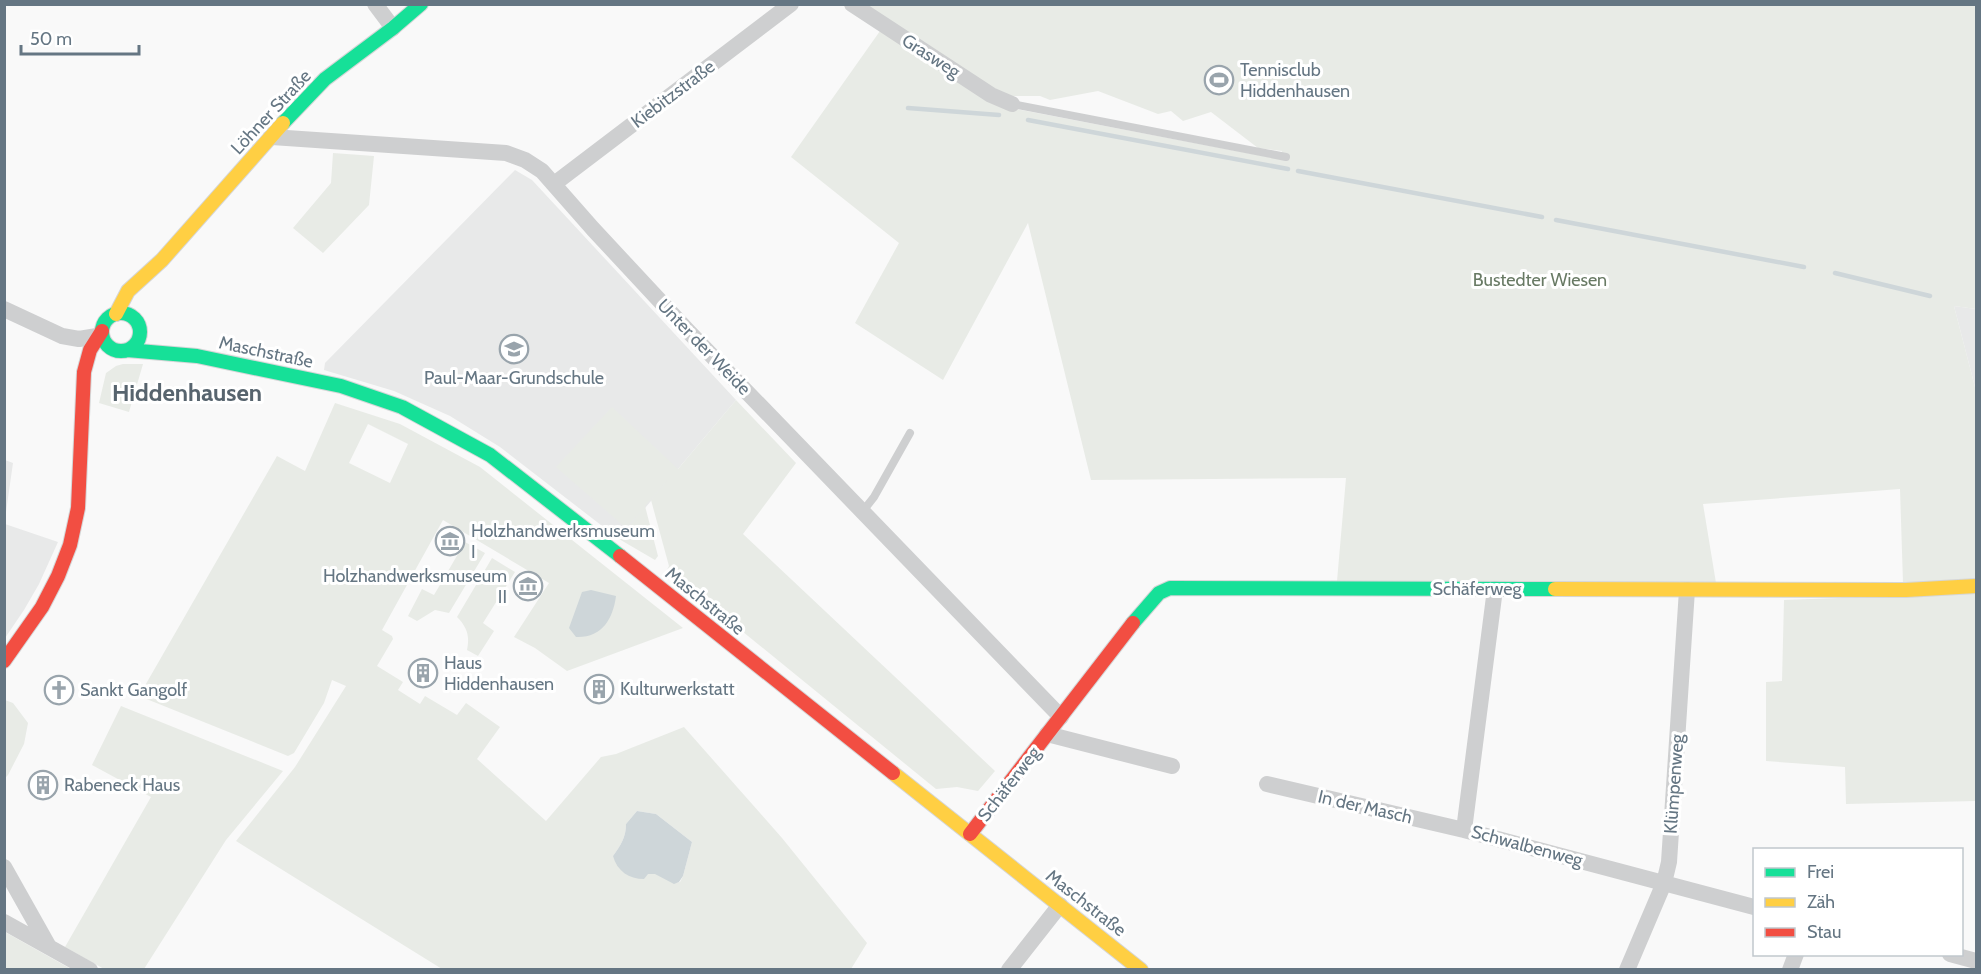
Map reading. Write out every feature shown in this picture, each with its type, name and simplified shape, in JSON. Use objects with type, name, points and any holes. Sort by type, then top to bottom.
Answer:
[{"type":"street","points":[[375,4],[393,28]]},
{"type":"street","name":"Löhner Straße","points":[[116,314],[128,291],[162,260],[325,79],[421,4]]},
{"type":"street","name":"Kiebitzstraße","points":[[554,184],[791,4]]},
{"type":"street","name":"Grasweg","points":[[852,4],[991,95],[1012,104]]},
{"type":"street","name":"Unter der Weide","points":[[272,137],[507,153],[534,165],[687,330],[1060,717]]},
{"type":"street","name":"Löhner Straße","points":[[132,317],[132,307],[136,297],[162,260]]},
{"type":"street","points":[[4,309],[62,336],[79,339],[100,334]]},
{"type":"street","points":[[4,661],[42,607],[58,576],[70,545],[78,508],[84,372],[87,356],[106,320],[116,314],[127,314],[139,326],[140,331],[136,343],[111,355],[93,376],[83,413]]},
{"type":"street","name":"Maschstraße","points":[[140,331],[197,356]]},
{"type":"street","points":[[100,334],[111,355]]},
{"type":"street","name":"Maschstraße","points":[[111,355],[197,356],[341,386],[377,397],[434,423],[490,455],[650,579],[1141,969]]},
{"type":"street","name":"Schäferweg","points":[[970,834],[1137,618],[1159,593],[1170,588],[1906,590],[1977,586]]},
{"type":"street","name":"Schwalbenweg","points":[[1496,589],[1464,830],[1753,906]]},
{"type":"street","name":"Klümpenweg","points":[[1627,969],[1664,883],[1670,862],[1687,590]]},
{"type":"street","name":"Schäferweg","points":[[1047,734],[1172,766]]},
{"type":"street","name":"In der Masch","points":[[1267,784],[1464,830]]},
{"type":"street","points":[[5,871],[49,947]]},
{"type":"street","points":[[1010,969],[1060,905]]},
{"type":"street","points":[[4,922],[90,969]]},
{"type":"street","points":[[1958,956],[1977,961]]},
{"type":"lane","points":[[1012,104],[1286,157]]},
{"type":"lane","points":[[862,512],[874,497],[910,433]]},
{"type":"shaded area","name":"Paul-Maar-Grundschule","points":[[515,170],[532,180],[736,400],[619,539],[500,447],[450,416],[394,391],[324,370],[325,363]]},
{"type":"shaded area","points":[[1954,306],[1976,309],[1976,391]]},
{"type":"shaded area","points":[[4,460],[13,463],[5,519]]},
{"type":"shaded area","points":[[5,524],[58,542],[39,584],[5,638]]},
{"type":"shaded area","points":[[591,590],[616,596],[612,612],[599,631],[576,637],[569,628],[582,592]]},
{"type":"shaded area","points":[[637,811],[656,814],[692,842],[683,876],[679,882],[674,884],[655,874],[648,874],[644,879],[633,878],[617,866],[613,856],[623,841],[626,824]]},
{"type":"green space","name":"Bustedter Wiesen","points":[[861,5],[1976,5],[1976,309],[1954,306],[1976,391],[1976,580],[1903,583],[1900,489],[1703,504],[1716,583],[1337,581],[1346,478],[1091,480],[1028,223],[943,380],[855,323],[899,243],[791,157],[880,31],[1000,106],[1279,159],[1282,151],[1258,148],[1211,112],[1183,121],[1171,111],[1158,114],[1098,91],[1050,100],[1040,96],[1005,96]]},
{"type":"green space","points":[[333,153],[374,156],[369,205],[323,253],[293,228],[331,183]]},
{"type":"green space","points":[[123,364],[143,364],[129,412],[99,403],[106,373]]},
{"type":"green space","points":[[736,400],[796,463],[743,534],[995,771],[978,791],[957,787],[936,789],[667,570],[669,566],[651,500],[671,476],[645,506],[658,556],[655,560],[619,539],[642,510],[626,528],[556,467],[612,407],[678,469]]},
{"type":"green space","points":[[335,403],[400,424],[480,467],[683,628],[567,671],[535,648],[514,637],[549,583],[443,520],[382,630],[393,639],[377,666],[403,682],[398,690],[420,704],[425,696],[457,715],[466,703],[500,727],[477,759],[546,821],[601,757],[616,754],[684,727],[782,838],[867,943],[851,969],[442,969],[236,841],[295,767],[346,686],[332,680],[324,703],[294,753],[288,756],[139,696],[277,456],[305,471]],"holes":[[[368,424],[408,444],[390,483],[349,463]],[[637,811],[656,814],[692,842],[680,882],[674,883],[655,873],[648,874],[613,856],[623,841],[626,824]]]},
{"type":"green space","points":[[465,542],[485,553],[449,613],[435,610],[417,621],[408,616],[422,589],[434,595]]},
{"type":"green space","points":[[492,558],[515,572],[483,623],[494,631],[478,656],[467,650],[467,632],[457,617]]},
{"type":"green space","points":[[1976,593],[1976,801],[1846,804],[1845,767],[1766,761],[1766,682],[1782,681],[1784,600]]},
{"type":"green space","points":[[5,700],[13,703],[28,723],[24,744],[5,778]]},
{"type":"green space","points":[[121,706],[283,771],[226,840],[144,969],[104,969],[65,947],[151,797],[92,765]]},
{"type":"green space","points":[[5,932],[71,969],[5,969]]},
{"type":"waterway","points":[[908,108],[999,115]]},
{"type":"waterway","points":[[1028,120],[1288,169]]},
{"type":"waterway","points":[[1298,171],[1542,217]]},
{"type":"waterway","points":[[1556,220],[1804,267]]},
{"type":"waterway","points":[[1835,273],[1930,296]]},
{"type":"traffic: fast","points":[[283,123],[325,79],[421,4]]},
{"type":"traffic: fast","points":[[121,313],[134,319],[140,332],[134,345],[121,351],[108,345],[102,332],[108,319],[121,313]]},
{"type":"traffic: fast","points":[[127,350],[197,356],[341,386],[402,407],[490,455],[620,556]]},
{"type":"traffic: fast","points":[[1133,623],[1159,593],[1170,588],[1555,589]]},
{"type":"traffic: slow","points":[[116,314],[128,291],[162,260],[283,123]]},
{"type":"traffic: slow","points":[[1555,589],[1906,590],[1976,586]]},
{"type":"traffic: slow","points":[[893,773],[1141,970]]},
{"type":"traffic: jam","points":[[4,661],[42,607],[58,576],[70,545],[78,508],[84,372],[90,350],[102,331]]},
{"type":"traffic: jam","points":[[620,556],[893,773]]},
{"type":"traffic: jam","points":[[970,834],[1133,623]]},
{"type":"place","name":"Tennisclub Hiddenhausen","points":[[1219,80]]},
{"type":"place","name":"Paul-Maar-Grundschule","points":[[514,349]]},
{"type":"place","name":"Holzhandwerksmuseum I","points":[[450,541]]},
{"type":"place","name":"Holzhandwerksmuseum II","points":[[528,586]]},
{"type":"place","name":"Haus Hiddenhausen","points":[[423,673]]},
{"type":"place","name":"Kulturwerkstatt","points":[[599,689]]},
{"type":"place","name":"Sankt Gangolf","points":[[59,690]]},
{"type":"place","name":"Rabeneck Haus","points":[[43,785]]},
{"type":"district","name":"Hiddenhausen","points":[[187,393]]}]
